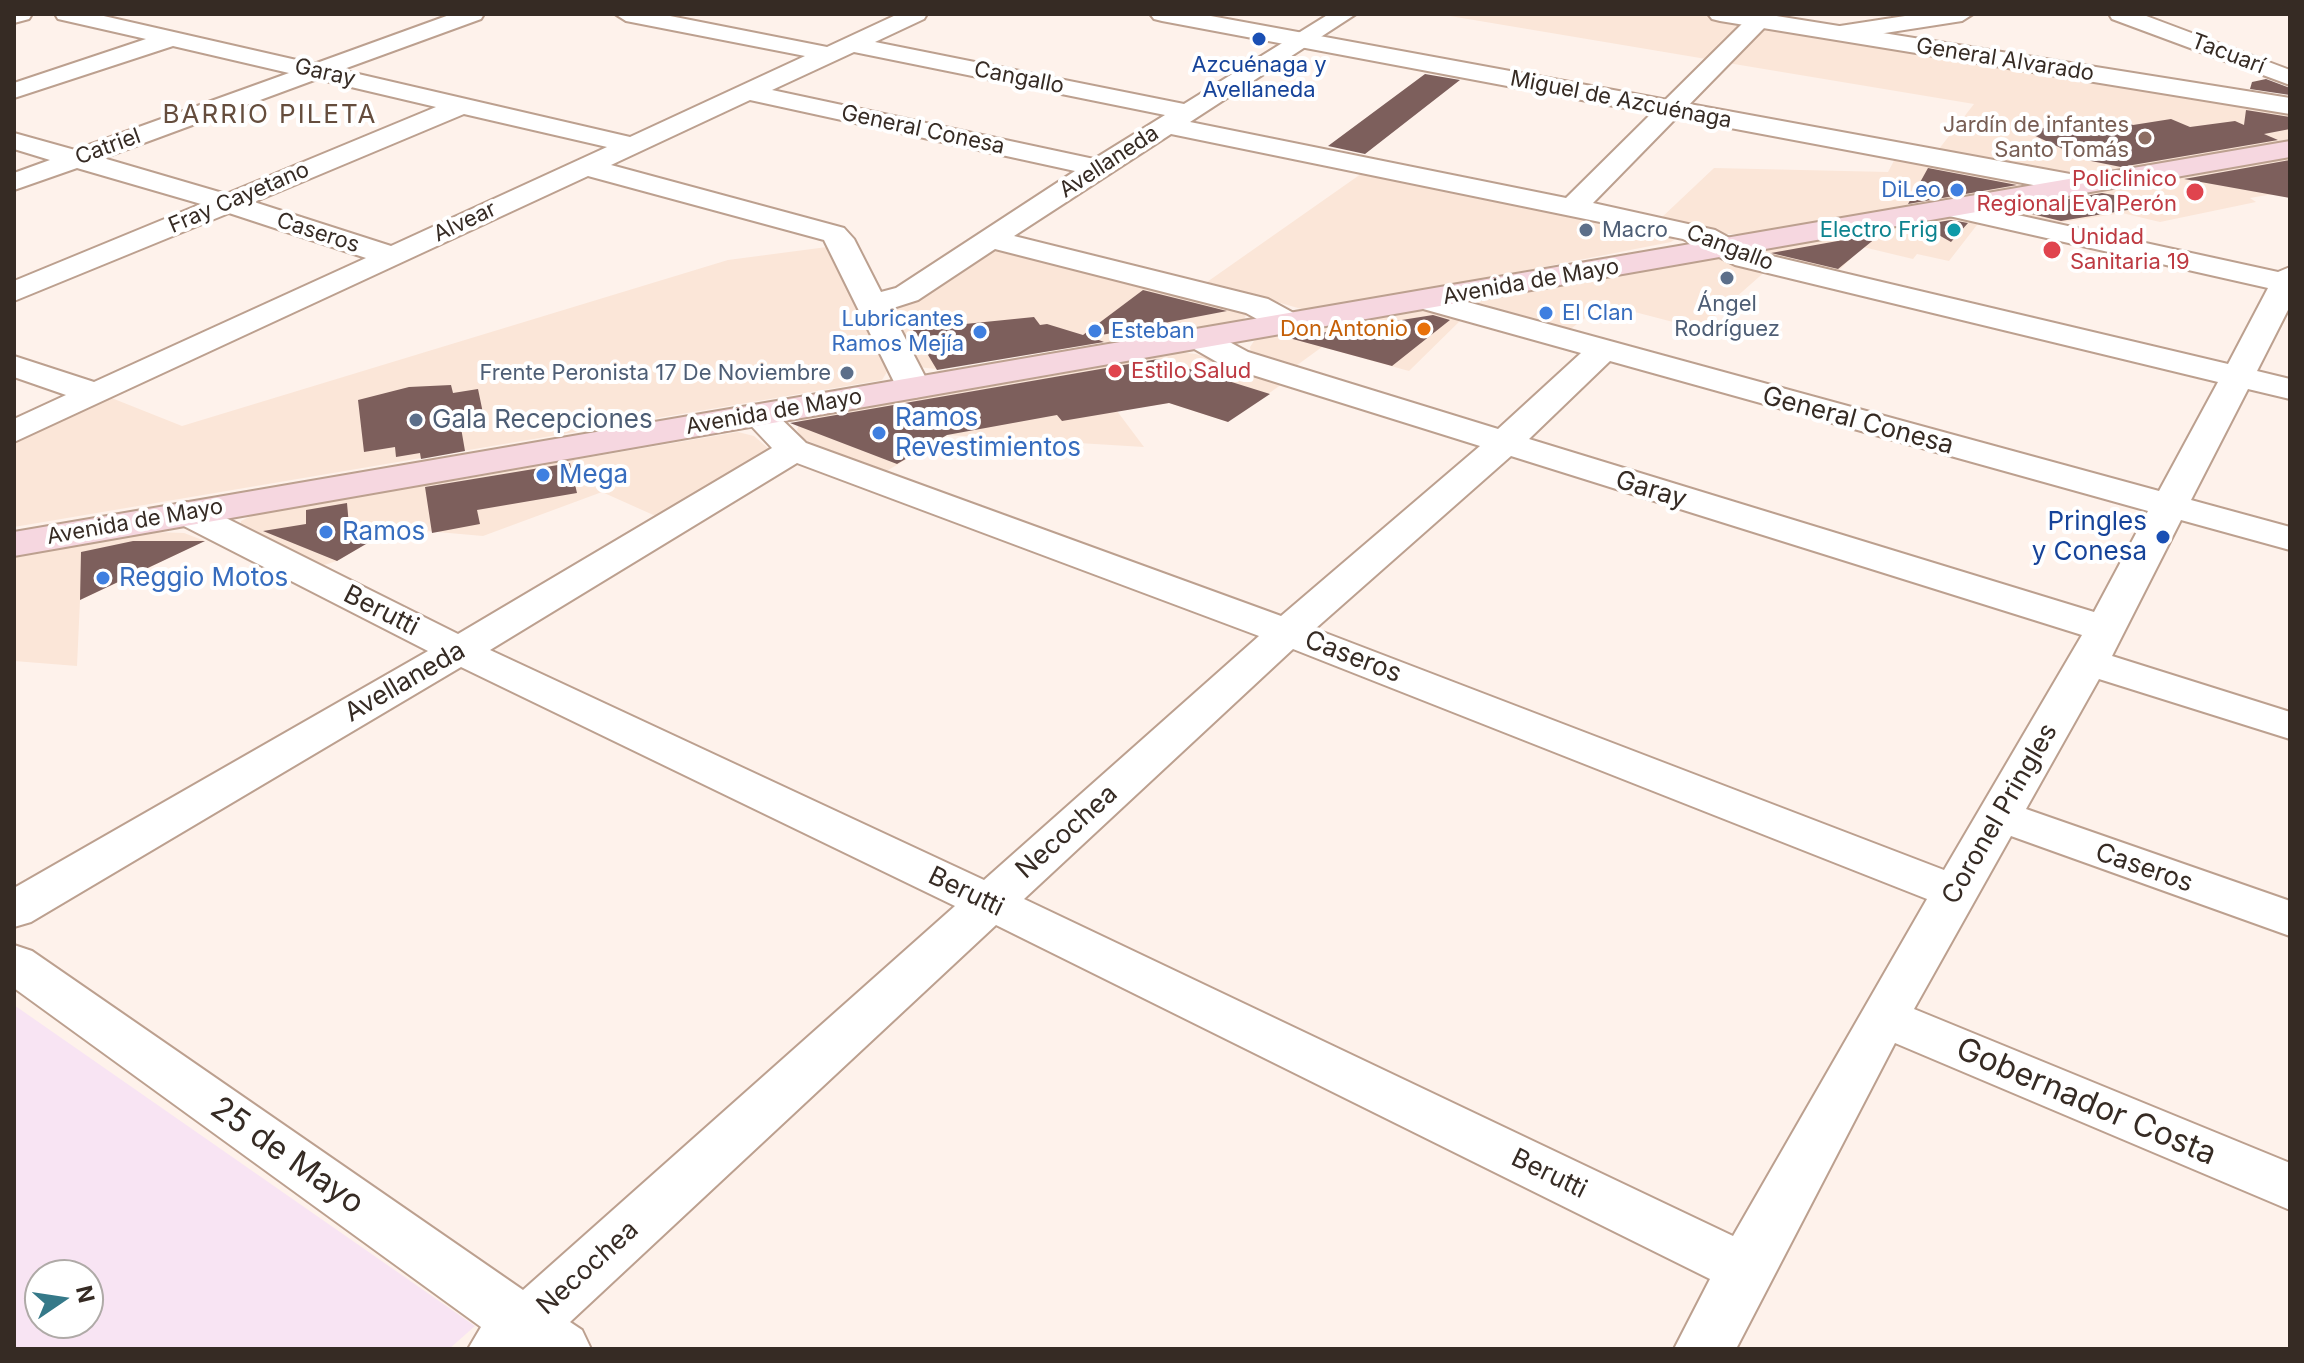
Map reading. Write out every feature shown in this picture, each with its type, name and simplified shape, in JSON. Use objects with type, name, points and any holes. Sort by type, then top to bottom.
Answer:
[{"type":"main road","name":"Avenida de Mayo","points":[[14,544],[2290,149]]},
{"type":"street","points":[[14,16],[21,14]]},
{"type":"street","name":"Garay","points":[[66,14],[631,145]]},
{"type":"street","name":"Catriel","points":[[14,182],[473,14]]},
{"type":"street","name":"Cangallo","points":[[626,14],[840,49],[1177,118],[1688,231],[1705,236],[1745,259],[2290,389]]},
{"type":"street","name":"Alvear","points":[[14,432],[916,14]]},
{"type":"street","name":"Miguel de Azcuénaga","points":[[1162,14],[2081,185]]},
{"type":"street","name":"Avellaneda","points":[[872,304],[907,294],[1098,168],[1345,14]]},
{"type":"street","name":"General Alvarado","points":[[1720,14],[2290,106]]},
{"type":"street","points":[[1840,33],[1962,14]]},
{"type":"street","name":"Tacuarí","points":[[2120,14],[2290,78]]},
{"type":"street","points":[[1574,206],[1673,110],[1759,20]]},
{"type":"street","points":[[14,91],[170,39]]},
{"type":"street","name":"General Conesa","points":[[747,92],[1098,168]]},
{"type":"street","name":"Fray Cayetano","points":[[14,292],[464,105]]},
{"type":"street","name":"Caseros","points":[[14,141],[227,203],[391,256]]},
{"type":"street","points":[[586,167],[824,229],[839,239],[914,388]]},
{"type":"street","points":[[1949,208],[2289,281]]},
{"type":"street","points":[[992,239],[1257,306],[1290,324]]},
{"type":"street","name":"Coronel Pringles","points":[[1705,1349],[1745,1269],[1883,1017],[2097,646],[2171,506],[2235,375],[2289,281]]},
{"type":"street","name":"General Conesa","points":[[1427,300],[1601,351],[2290,539]]},
{"type":"street","name":"Garay","points":[[1200,339],[1236,359],[1503,444],[2097,646],[2290,726]]},
{"type":"street","name":"Necochea","points":[[528,1341],[989,902],[1287,632],[1503,444],[1601,351]]},
{"type":"street","points":[[14,366],[95,394]]},
{"type":"street","name":"Caseros","points":[[758,415],[794,450],[1287,632],[1955,892]]},
{"type":"street","name":"Avellaneda","points":[[14,910],[459,651],[794,450]]},
{"type":"street","name":"Berutti","points":[[187,513],[459,651],[989,902],[1745,1269]]},
{"type":"street","name":"Caseros","points":[[1999,816],[2290,919]]},
{"type":"street","name":"25 de Mayo","points":[[14,963],[528,1341]]},
{"type":"street","name":"Gobernador Costa","points":[[1883,1017],[2290,1187]]},
{"type":"shaded area","points":[[1438,14],[1701,14],[1745,23],[1712,60]]},
{"type":"shaded area","points":[[1760,27],[2290,109],[2290,139],[2084,176],[2051,176],[1935,154],[1974,104],[1722,62]]},
{"type":"shaded area","points":[[1897,155],[2022,181],[2019,186],[1743,234],[1725,234],[1660,219],[1714,168],[1888,172]]},
{"type":"shaded area","points":[[2290,155],[2290,198],[2273,194],[2250,198],[2256,202],[2160,222],[2122,213],[2038,226],[1996,216],[1990,208]]},
{"type":"shaded area","points":[[1368,169],[1675,234],[1677,238],[1671,242],[1329,309],[1305,310],[1207,282]]},
{"type":"shaded area","points":[[1945,217],[1980,221],[1949,261],[1917,254],[1913,259],[1863,247],[1835,274],[1764,253],[1764,250]]},
{"type":"shaded area","points":[[827,247],[887,372],[882,380],[14,527],[14,436],[104,395],[182,426],[728,260]]},
{"type":"shaded area","points":[[1009,247],[1248,312],[1244,319],[1229,323],[936,369],[909,366],[887,313],[992,248]]},
{"type":"shaded area","points":[[1708,257],[1768,269],[1700,329],[1604,304],[1565,333],[1475,305],[1474,301]]},
{"type":"shaded area","points":[[1419,308],[1463,318],[1409,371],[1322,347],[1289,371],[1251,353],[1250,347],[1254,341],[1266,337]]},
{"type":"shaded area","points":[[1179,352],[1196,354],[1285,382],[1228,422],[1169,403],[1117,411],[1144,447],[947,435],[885,472],[803,439],[797,430],[800,421],[812,415]]},
{"type":"shaded area","points":[[738,432],[754,436],[770,450],[660,518],[602,492],[483,536],[392,528],[337,561],[321,566],[240,527],[241,521],[255,514]]},
{"type":"shaded area","points":[[155,532],[184,533],[205,541],[80,600],[77,666],[14,661],[14,556]]},
{"type":"shaded area","points":[[14,1005],[475,1326],[449,1349],[14,1349]]},
{"type":"building","points":[[1425,74],[1460,80],[1365,154],[1328,146]]},
{"type":"building","points":[[2266,79],[2290,88],[2290,95],[2250,89],[2252,82]]},
{"type":"building","points":[[2246,110],[2290,117],[2290,129],[2264,134],[2278,140],[2121,167],[2086,160],[2025,131],[2114,117],[2133,125],[2171,119],[2190,127],[2235,121],[2244,125]]},
{"type":"building","points":[[2290,160],[2290,198],[2184,179]]},
{"type":"building","points":[[1928,168],[2017,185],[1908,204]]},
{"type":"building","points":[[2102,193],[2152,202],[2152,206],[2061,221],[2011,209]]},
{"type":"building","points":[[1951,220],[1968,223],[1951,242],[1921,225]]},
{"type":"building","points":[[1882,233],[1838,269],[1771,253]]},
{"type":"building","points":[[1143,290],[1227,311],[1091,337],[1104,342],[937,370],[910,325],[951,319],[955,325],[1034,317],[1040,325],[1047,324],[1083,335]]},
{"type":"building","points":[[1433,315],[1450,320],[1392,366],[1289,338]]},
{"type":"building","points":[[1158,359],[1270,394],[1228,422],[1169,403],[1062,421],[1057,415],[947,435],[897,464],[790,423]]},
{"type":"building","name":"Gala Recepciones","points":[[451,385],[453,393],[478,389],[484,418],[460,422],[465,451],[421,459],[420,453],[396,457],[395,447],[364,452],[358,400],[409,387]]},
{"type":"building","points":[[570,463],[577,493],[477,510],[480,524],[432,533],[425,487]]},
{"type":"building","name":"Ramos","points":[[347,503],[349,526],[378,537],[337,561],[263,531],[306,524],[306,510]]},
{"type":"building","name":"Reggio Motos","points":[[133,541],[205,541],[80,600],[81,552]]},
{"type":"place","name":"Azcuénaga y Avellaneda","points":[[1259,39]]},
{"type":"place","name":"Jardín de infantes Santo Tomás","points":[[2145,138]]},
{"type":"place","name":"DiLeo","points":[[1957,190]]},
{"type":"place","name":"Policlinico Regional Eva Perón","points":[[2195,192]]},
{"type":"place","name":"Macro","points":[[1586,230]]},
{"type":"place","name":"Electro Frig","points":[[1954,230]]},
{"type":"place","name":"Unidad Sanitaria 19","points":[[2052,250]]},
{"type":"place","name":"Ángel Rodríguez","points":[[1727,278]]},
{"type":"place","name":"El Clan","points":[[1546,313]]},
{"type":"place","name":"Don Antonio","points":[[1424,329]]},
{"type":"place","name":"Esteban","points":[[1095,331]]},
{"type":"place","name":"Lubricantes Ramos Mejía","points":[[980,332]]},
{"type":"place","name":"Estilo Salud","points":[[1115,371]]},
{"type":"place","name":"Frente Peronista 17 De Noviembre","points":[[847,373]]},
{"type":"place","name":"Gala Recepciones","points":[[416,420]]},
{"type":"place","name":"Ramos Revestimientos","points":[[879,433]]},
{"type":"place","name":"Mega","points":[[543,475]]},
{"type":"place","name":"Ramos","points":[[326,532]]},
{"type":"place","name":"Pringles y Conesa","points":[[2163,537]]},
{"type":"place","name":"Reggio Motos","points":[[103,578]]},
{"type":"district","name":"BARRIO PILETA","points":[[270,115]]}]
